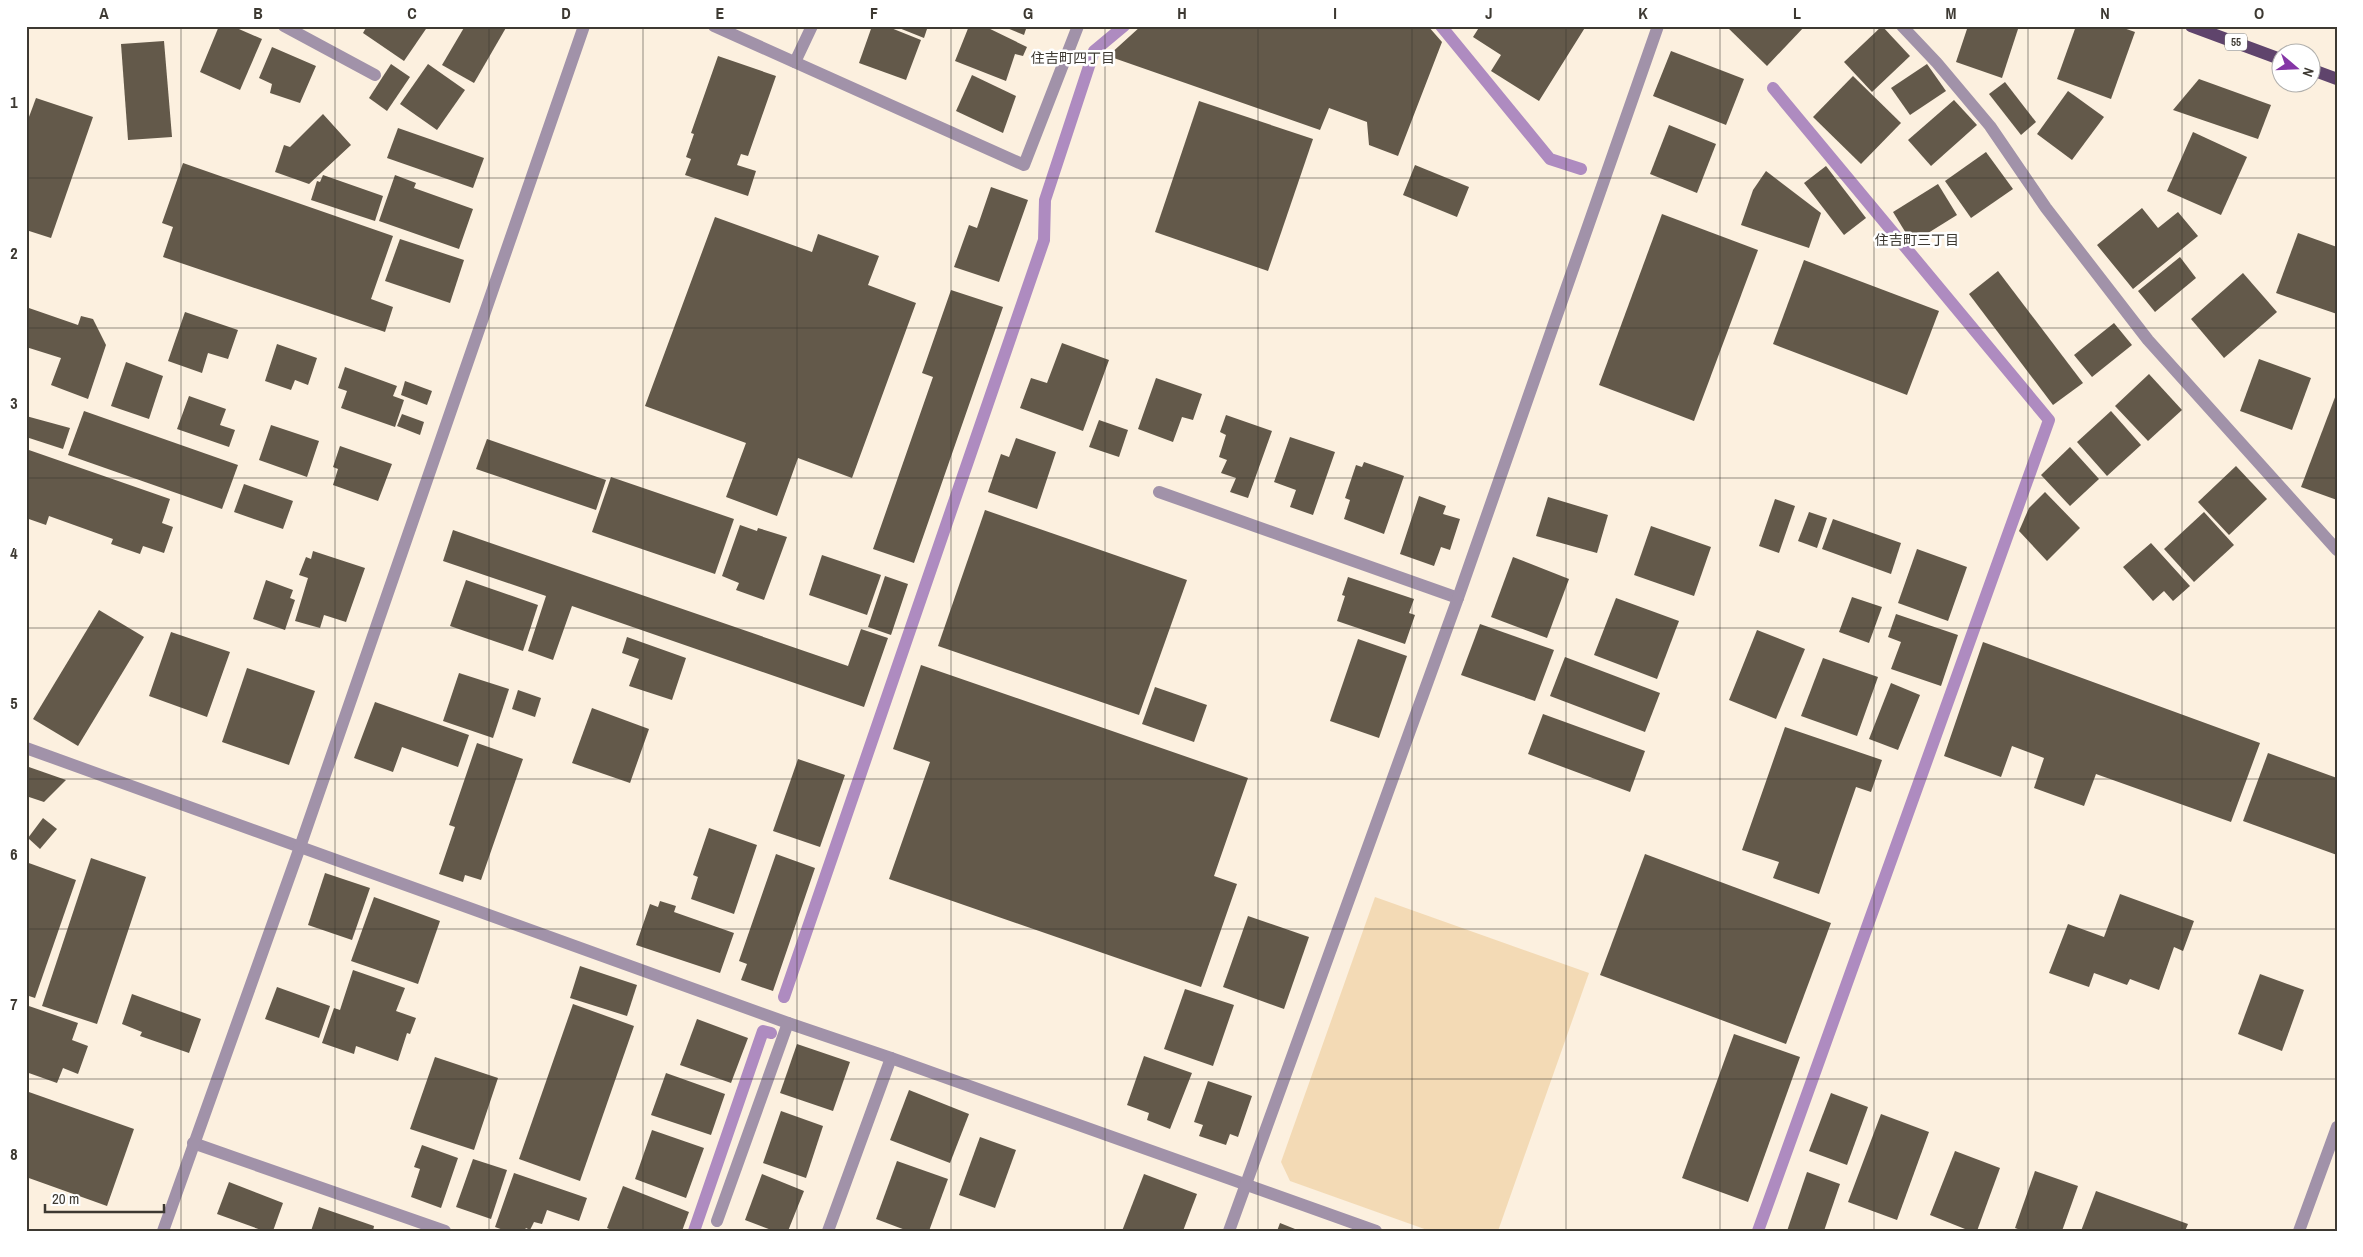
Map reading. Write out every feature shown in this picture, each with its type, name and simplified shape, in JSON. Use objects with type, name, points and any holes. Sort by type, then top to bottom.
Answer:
[{"type":"main road","name":"55","points":[[2191,26],[2270,55]]},
{"type":"main road","points":[[2320,73],[2337,79]]},
{"type":"street","points":[[284,26],[375,75]]},
{"type":"street","points":[[163,1231],[300,847],[584,26]]},
{"type":"street","points":[[714,26],[1024,165],[1078,26]]},
{"type":"street","points":[[794,62],[812,26]]},
{"type":"street","points":[[1229,1231],[1458,598],[1658,26]]},
{"type":"street","points":[[1902,26],[1937,63],[1990,126],[2046,208],[2148,340],[2337,550]]},
{"type":"street","points":[[1159,492],[1458,598]]},
{"type":"street","points":[[26,748],[788,1023],[1376,1231]]},
{"type":"street","points":[[717,1221],[788,1023]]},
{"type":"street","points":[[828,1231],[891,1058]]},
{"type":"street","points":[[2299,1231],[2337,1127]]},
{"type":"street","points":[[193,1143],[445,1231]]},
{"type":"shaded area","points":[[1375,897],[1589,973],[1498,1231],[1430,1231],[1290,1181],[1281,1162]]},
{"type":"building","points":[[219,26],[232,26],[262,39],[240,90],[200,72]]},
{"type":"building","points":[[367,26],[428,26],[404,61],[363,33]]},
{"type":"building","points":[[465,26],[507,26],[474,83],[442,65]]},
{"type":"building","points":[[872,26],[886,26],[921,40],[906,80],[859,63]]},
{"type":"building","points":[[894,26],[928,26],[924,38]]},
{"type":"building","points":[[969,26],[984,26],[1027,47],[1023,56],[1015,54],[1006,81],[955,61]]},
{"type":"building","points":[[1002,26],[1027,26],[1024,35]]},
{"type":"building","points":[[1141,26],[1428,26],[1442,42],[1398,156],[1369,145],[1367,122],[1329,108],[1320,130],[1108,56]]},
{"type":"building","points":[[1480,26],[1586,26],[1539,101],[1491,71],[1501,55],[1473,37]]},
{"type":"building","points":[[1726,26],[1805,26],[1767,66]]},
{"type":"building","points":[[1882,26],[1910,56],[1872,92],[1844,62]]},
{"type":"building","points":[[1968,26],[2019,26],[2002,78],[1956,62]]},
{"type":"building","points":[[2076,26],[2118,26],[2135,32],[2111,99],[2057,79]]},
{"type":"building","points":[[164,41],[172,137],[128,140],[121,44]]},
{"type":"building","points":[[272,47],[316,66],[300,103],[270,93],[272,84],[259,78]]},
{"type":"building","points":[[1671,51],[1744,79],[1726,125],[1653,96]]},
{"type":"building","points":[[718,56],[776,76],[748,156],[741,154],[737,165],[756,171],[748,196],[685,175],[691,159],[686,157],[694,134],[691,133]]},
{"type":"building","points":[[391,64],[410,77],[387,111],[369,98]]},
{"type":"building","points":[[428,64],[465,90],[437,130],[400,104]]},
{"type":"building","points":[[1927,64],[1946,91],[1910,115],[1891,88]]},
{"type":"building","points":[[972,75],[1016,96],[1003,133],[956,111]]},
{"type":"building","points":[[1853,76],[1901,123],[1861,164],[1813,117]]},
{"type":"building","points":[[2199,79],[2271,105],[2258,139],[2173,110]]},
{"type":"building","points":[[2005,82],[2036,122],[2021,135],[1989,94]]},
{"type":"building","points":[[2068,91],[2104,117],[2072,160],[2037,134]]},
{"type":"building","points":[[36,98],[93,117],[51,238],[26,230],[26,125]]},
{"type":"building","points":[[1954,100],[1977,125],[1931,166],[1908,140]]},
{"type":"building","points":[[1199,101],[1313,139],[1268,271],[1155,232]]},
{"type":"building","points":[[323,114],[351,145],[309,184],[275,172],[284,145],[290,147]]},
{"type":"building","points":[[1669,125],[1716,144],[1697,193],[1650,174]]},
{"type":"building","points":[[398,128],[484,158],[473,188],[387,158]]},
{"type":"building","points":[[2193,132],[2247,157],[2221,215],[2167,191]]},
{"type":"building","points":[[1986,152],[2013,189],[1971,218],[1945,181]]},
{"type":"building","points":[[183,163],[393,236],[371,299],[393,307],[385,332],[163,257],[173,227],[162,223]]},
{"type":"building","points":[[1415,165],[1469,187],[1457,217],[1403,195]]},
{"type":"building","points":[[1826,166],[1866,218],[1844,235],[1804,183]]},
{"type":"building","points":[[1766,171],[1821,213],[1809,248],[1741,225],[1753,190]]},
{"type":"building","points":[[323,175],[383,196],[375,221],[311,200],[317,181],[320,182]]},
{"type":"building","points":[[395,175],[416,183],[414,188],[473,209],[459,249],[379,221]]},
{"type":"building","points":[[1938,184],[1957,215],[1912,243],[1893,212]]},
{"type":"building","points":[[991,187],[1028,200],[999,282],[954,267],[969,225],[977,228]]},
{"type":"building","points":[[2142,208],[2158,228],[2178,212],[2198,236],[2133,289],[2097,245]]},
{"type":"building","points":[[1662,214],[1758,250],[1694,421],[1599,385]]},
{"type":"building","points":[[715,217],[812,252],[818,234],[879,256],[868,285],[916,303],[852,478],[798,458],[777,516],[726,497],[746,443],[645,406]]},
{"type":"building","points":[[2298,233],[2337,247],[2337,314],[2276,293]]},
{"type":"building","points":[[400,239],[464,260],[450,303],[385,281]]},
{"type":"building","points":[[2180,257],[2196,278],[2155,312],[2138,291]]},
{"type":"building","points":[[1804,260],[1939,311],[1907,395],[1773,344]]},
{"type":"building","points":[[1998,271],[2083,383],[2053,405],[1969,294]]},
{"type":"building","points":[[2243,273],[2277,312],[2224,358],[2191,319]]},
{"type":"building","points":[[951,290],[1003,307],[914,563],[873,549],[933,377],[922,373]]},
{"type":"building","points":[[26,307],[78,325],[81,316],[93,319],[106,345],[88,399],[51,385],[61,358],[26,347]]},
{"type":"building","points":[[185,312],[238,330],[228,359],[208,353],[202,373],[168,361]]},
{"type":"building","points":[[2114,323],[2132,345],[2092,377],[2074,355]]},
{"type":"building","points":[[1062,343],[1109,360],[1083,431],[1020,408],[1031,378],[1047,383]]},
{"type":"building","points":[[277,344],[317,358],[308,385],[295,380],[291,390],[265,381]]},
{"type":"building","points":[[2259,359],[2311,378],[2292,430],[2240,411]]},
{"type":"building","points":[[126,362],[163,376],[149,419],[111,406]]},
{"type":"building","points":[[345,367],[397,386],[393,396],[404,400],[395,427],[341,408],[347,391],[338,388]]},
{"type":"building","points":[[2149,374],[2182,410],[2148,441],[2115,406]]},
{"type":"building","points":[[1156,378],[1202,394],[1193,420],[1182,417],[1173,442],[1138,429]]},
{"type":"building","points":[[405,381],[432,391],[427,405],[401,395]]},
{"type":"building","points":[[2337,392],[2337,500],[2301,487]]},
{"type":"building","points":[[189,396],[226,409],[220,425],[235,430],[229,447],[177,429]]},
{"type":"building","points":[[84,411],[238,465],[222,509],[68,455]]},
{"type":"building","points":[[2111,411],[2141,445],[2107,476],[2077,442]]},
{"type":"building","points":[[402,414],[424,422],[420,435],[397,426]]},
{"type":"building","points":[[1226,415],[1272,431],[1248,498],[1230,492],[1236,478],[1221,473],[1227,460],[1219,457],[1226,435],[1220,432]]},
{"type":"building","points":[[26,416],[70,428],[63,449],[26,437]]},
{"type":"building","points":[[1099,420],[1128,430],[1119,457],[1089,447]]},
{"type":"building","points":[[271,425],[319,441],[307,477],[259,460]]},
{"type":"building","points":[[1290,437],[1335,452],[1313,515],[1290,507],[1296,490],[1274,482]]},
{"type":"building","points":[[1016,438],[1056,452],[1037,509],[988,492],[1001,454],[1009,457]]},
{"type":"building","points":[[487,439],[606,480],[596,510],[476,469]]},
{"type":"building","points":[[340,446],[392,464],[378,501],[333,485],[338,469],[333,467]]},
{"type":"building","points":[[2070,447],[2099,479],[2070,506],[2041,475]]},
{"type":"building","points":[[26,449],[170,499],[162,523],[173,527],[164,553],[143,546],[140,554],[111,544],[113,539],[49,516],[46,525],[26,518]]},
{"type":"building","points":[[1364,462],[1404,476],[1384,534],[1344,519],[1350,500],[1345,498],[1356,465],[1362,467]]},
{"type":"building","points":[[2236,466],[2267,499],[2229,535],[2198,502]]},
{"type":"building","points":[[611,477],[734,519],[715,574],[592,532]]},
{"type":"building","points":[[244,484],[293,501],[283,529],[234,512]]},
{"type":"building","points":[[2045,492],[2080,528],[2047,561],[2019,531],[2029,508]]},
{"type":"building","points":[[1419,496],[1446,506],[1443,514],[1460,519],[1450,550],[1441,547],[1434,566],[1400,554]]},
{"type":"building","points":[[1548,497],[1608,515],[1597,553],[1536,536]]},
{"type":"building","points":[[1775,499],[1795,506],[1779,553],[1759,546]]},
{"type":"building","points":[[985,510],[1187,580],[1139,715],[938,646]]},
{"type":"building","points":[[1809,512],[1827,518],[1817,548],[1798,541]]},
{"type":"building","points":[[2204,512],[2234,545],[2194,582],[2164,549]]},
{"type":"building","points":[[1833,519],[1901,543],[1891,574],[1822,549]]},
{"type":"building","points":[[740,525],[757,531],[758,528],[787,537],[764,600],[736,590],[739,583],[722,576]]},
{"type":"building","points":[[1651,526],[1711,547],[1694,596],[1634,575]]},
{"type":"building","points":[[453,530],[848,666],[861,629],[888,638],[864,707],[572,606],[553,660],[528,651],[546,596],[443,561]]},
{"type":"building","points":[[2151,543],[2190,586],[2173,601],[2164,591],[2153,601],[2123,567]]},
{"type":"building","points":[[1917,549],[1967,567],[1948,621],[1898,603]]},
{"type":"building","points":[[313,551],[365,568],[346,622],[324,615],[320,628],[295,621],[308,578],[299,575],[306,557],[311,559]]},
{"type":"building","points":[[822,555],[881,575],[867,615],[809,595]]},
{"type":"building","points":[[1513,557],[1569,579],[1547,638],[1491,617]]},
{"type":"building","points":[[885,576],[908,584],[891,635],[868,627]]},
{"type":"building","points":[[1348,577],[1414,599],[1409,613],[1415,615],[1405,644],[1337,621],[1345,596],[1342,595]]},
{"type":"building","points":[[266,580],[293,590],[290,598],[295,600],[285,630],[253,619]]},
{"type":"building","points":[[466,580],[538,605],[523,651],[450,626]]},
{"type":"building","points":[[1852,597],[1882,607],[1869,643],[1839,632]]},
{"type":"building","points":[[1616,598],[1679,621],[1657,679],[1594,655]]},
{"type":"building","points":[[99,610],[144,637],[78,746],[33,719]]},
{"type":"building","points":[[1896,614],[1958,635],[1941,686],[1891,669],[1901,642],[1888,637]]},
{"type":"building","points":[[1480,624],[1554,650],[1535,701],[1461,675]]},
{"type":"building","points":[[1757,630],[1805,649],[1776,719],[1729,700]]},
{"type":"building","points":[[171,632],[230,652],[207,717],[149,696]]},
{"type":"building","points":[[627,637],[686,658],[672,700],[629,686],[639,659],[622,653]]},
{"type":"building","points":[[1358,639],[1407,656],[1379,738],[1330,721]]},
{"type":"building","points":[[1983,642],[2260,743],[2231,822],[2096,774],[2084,806],[2034,788],[2044,758],[2012,746],[2001,777],[1944,756]]},
{"type":"building","points":[[1565,657],[1660,693],[1645,732],[1550,696]]},
{"type":"building","points":[[1823,658],[1878,677],[1857,736],[1801,716]]},
{"type":"building","points":[[921,665],[1248,778],[1214,876],[1237,884],[1201,987],[889,879],[930,762],[893,749]]},
{"type":"building","points":[[247,668],[315,691],[289,765],[222,742]]},
{"type":"building","points":[[459,673],[509,689],[493,738],[443,721]]},
{"type":"building","points":[[1891,683],[1920,695],[1898,750],[1869,739]]},
{"type":"building","points":[[1155,687],[1207,705],[1194,742],[1142,724]]},
{"type":"building","points":[[518,690],[541,698],[535,717],[512,709]]},
{"type":"building","points":[[375,702],[469,735],[458,767],[402,747],[393,772],[354,758]]},
{"type":"building","points":[[592,708],[649,729],[630,783],[572,763]]},
{"type":"building","points":[[1543,714],[1645,751],[1630,792],[1528,754]]},
{"type":"building","points":[[1785,727],[1882,760],[1871,792],[1856,787],[1819,894],[1773,878],[1779,862],[1742,850]]},
{"type":"building","points":[[477,743],[523,759],[481,880],[465,875],[463,882],[439,874],[455,827],[449,825]]},
{"type":"building","points":[[2268,753],[2337,778],[2337,855],[2243,821]]},
{"type":"building","points":[[798,759],[845,775],[820,847],[773,831]]},
{"type":"building","points":[[26,766],[66,780],[44,802],[26,796]]},
{"type":"building","points":[[43,818],[57,829],[40,849],[28,838]]},
{"type":"building","points":[[709,828],[757,845],[734,914],[691,899],[698,877],[693,875]]},
{"type":"building","points":[[776,854],[815,868],[773,991],[741,980],[747,964],[739,961]]},
{"type":"building","points":[[1645,854],[1831,923],[1786,1044],[1600,975]]},
{"type":"building","points":[[91,858],[146,877],[97,1024],[42,1006]]},
{"type":"building","points":[[26,862],[76,880],[35,998],[26,995]]},
{"type":"building","points":[[325,873],[370,888],[352,940],[308,925]]},
{"type":"building","points":[[2120,894],[2194,921],[2183,951],[2174,947],[2159,990],[2130,979],[2127,985],[2094,973],[2089,987],[2049,973],[2068,924],[2104,937]]},
{"type":"building","points":[[374,897],[440,921],[418,984],[351,961]]},
{"type":"building","points":[[660,901],[676,906],[674,912],[734,933],[720,973],[636,945],[650,904],[658,907]]},
{"type":"building","points":[[1248,916],[1309,937],[1284,1009],[1223,987]]},
{"type":"building","points":[[580,966],[637,985],[627,1016],[570,998]]},
{"type":"building","points":[[353,970],[405,988],[396,1011],[416,1018],[410,1034],[407,1033],[398,1061],[356,1046],[354,1054],[322,1043],[334,1008],[340,1010]]},
{"type":"building","points":[[2260,974],[2304,990],[2282,1051],[2238,1034]]},
{"type":"building","points":[[277,987],[330,1006],[319,1038],[265,1019]]},
{"type":"building","points":[[1185,989],[1234,1005],[1213,1066],[1164,1049]]},
{"type":"building","points":[[132,994],[201,1019],[189,1053],[140,1036],[142,1032],[122,1024]]},
{"type":"building","points":[[573,1004],[634,1026],[580,1181],[519,1159]]},
{"type":"building","points":[[26,1005],[78,1023],[72,1040],[88,1046],[78,1074],[63,1068],[57,1083],[26,1072]]},
{"type":"building","points":[[697,1019],[748,1038],[731,1083],[680,1065]]},
{"type":"building","points":[[1734,1034],[1800,1057],[1748,1202],[1682,1178]]},
{"type":"building","points":[[797,1044],[850,1062],[833,1111],[780,1093]]},
{"type":"building","points":[[1144,1056],[1192,1073],[1170,1129],[1147,1120],[1149,1113],[1127,1105]]},
{"type":"building","points":[[435,1057],[498,1078],[474,1150],[410,1129]]},
{"type":"building","points":[[666,1073],[725,1094],[711,1135],[651,1115]]},
{"type":"building","points":[[1208,1081],[1252,1096],[1238,1137],[1230,1134],[1226,1145],[1199,1136],[1203,1125],[1194,1122]]},
{"type":"building","points":[[909,1090],[969,1114],[950,1163],[890,1140]]},
{"type":"building","points":[[26,1091],[134,1129],[107,1206],[26,1177]]},
{"type":"building","points":[[1831,1093],[1868,1107],[1847,1165],[1809,1151]]},
{"type":"building","points":[[781,1111],[823,1126],[806,1178],[763,1163]]},
{"type":"building","points":[[1881,1114],[1929,1132],[1897,1220],[1848,1202]]},
{"type":"building","points":[[652,1130],[704,1148],[686,1198],[635,1179]]},
{"type":"building","points":[[980,1137],[1016,1150],[995,1208],[959,1195]]},
{"type":"building","points":[[422,1145],[458,1158],[441,1208],[411,1197],[420,1169],[414,1167]]},
{"type":"building","points":[[1955,1151],[2000,1168],[1977,1231],[1970,1231],[1930,1215]]},
{"type":"building","points":[[473,1159],[507,1170],[491,1219],[456,1207]]},
{"type":"building","points":[[897,1161],[948,1179],[929,1231],[908,1231],[876,1219]]},
{"type":"building","points":[[2035,1171],[2078,1186],[2062,1231],[2023,1231],[2015,1228]]},
{"type":"building","points":[[1807,1172],[1840,1184],[1824,1231],[1787,1231]]},
{"type":"building","points":[[514,1173],[587,1198],[579,1221],[547,1210],[542,1224],[534,1222],[530,1230],[526,1228],[524,1231],[506,1231],[495,1227]]},
{"type":"building","points":[[762,1174],[804,1191],[788,1231],[774,1231],[745,1220]]},
{"type":"building","points":[[1144,1174],[1197,1194],[1183,1231],[1122,1231]]},
{"type":"building","points":[[229,1182],[283,1203],[273,1231],[264,1231],[217,1214]]},
{"type":"building","points":[[623,1186],[689,1212],[682,1231],[614,1231],[607,1228]]},
{"type":"building","points":[[2096,1191],[2188,1224],[2185,1231],[2081,1231]]},
{"type":"building","points":[[319,1207],[374,1226],[373,1231],[311,1231]]},
{"type":"building","points":[[1280,1223],[1300,1231],[1277,1231]]},
{"type":"waterway","points":[[784,997],[1044,240],[1045,200],[1094,51],[1124,26]]},
{"type":"waterway","points":[[1441,26],[1550,159],[1581,169]]},
{"type":"waterway","points":[[1758,1231],[2049,420],[1773,88]]},
{"type":"waterway","points":[[694,1231],[763,1031],[771,1033]]},
{"type":"district","name":"住吉町四丁目","points":[[1073,58]]},
{"type":"district","name":"住吉町三丁目","points":[[1917,240]]}]
